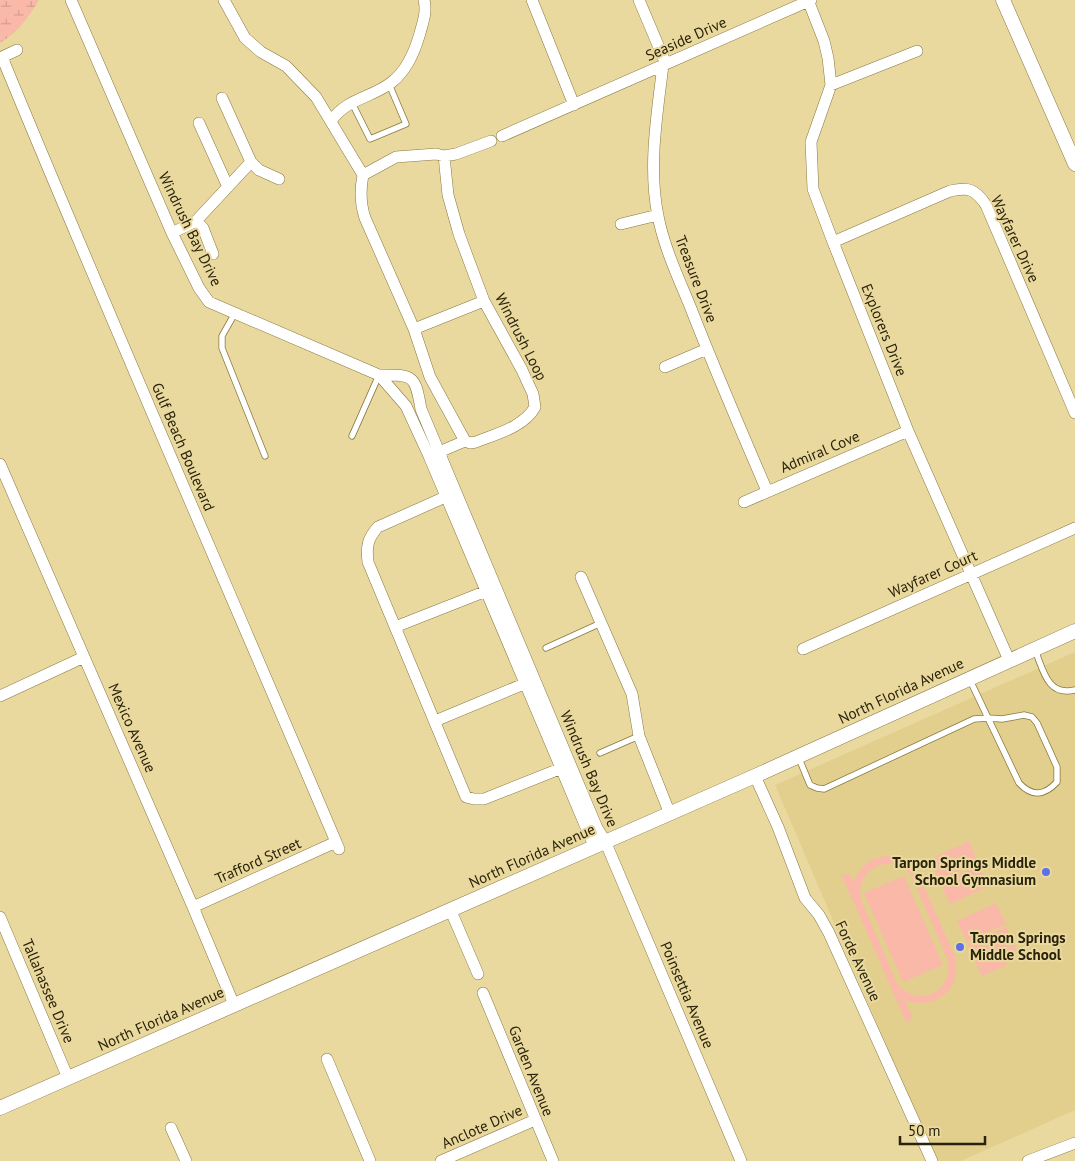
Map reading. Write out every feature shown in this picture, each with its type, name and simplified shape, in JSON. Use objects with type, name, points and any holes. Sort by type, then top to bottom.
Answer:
[{"type":"street","name":"Windrush Bay Drive","points":[[71,0],[172,233],[199,288],[209,302],[379,375],[405,375],[411,378],[418,390],[421,409],[434,454],[451,495],[566,766],[605,842]]},
{"type":"street","points":[[224,0],[245,38],[261,52],[286,66],[316,97],[363,175],[360,190],[361,207],[365,218],[414,329],[430,378],[465,441]]},
{"type":"street","points":[[331,121],[338,110],[389,84],[406,67],[419,37],[426,9],[424,0]]},
{"type":"street","points":[[532,0],[574,105]]},
{"type":"street","points":[[639,0],[665,64]]},
{"type":"street","name":"Seaside Drive","points":[[502,136],[809,0]]},
{"type":"street","name":"Explorers Drive","points":[[809,0],[824,41],[831,85],[811,142],[813,189],[908,431],[1008,660]]},
{"type":"street","points":[[1003,0],[1075,164]]},
{"type":"street","points":[[1,57],[17,50]]},
{"type":"street","points":[[831,85],[917,51]]},
{"type":"street","name":"Gulf Beach Boulevard","points":[[1,57],[90,272],[228,588],[337,845]]},
{"type":"street","name":"Treasure Drive","points":[[665,64],[654,150],[658,215],[666,245],[767,492]]},
{"type":"street","points":[[222,98],[251,162],[259,170],[279,178]]},
{"type":"street","points":[[199,123],[228,187]]},
{"type":"street","points":[[363,175],[396,157],[456,154],[491,141]]},
{"type":"street","name":"Windrush Loop","points":[[434,454],[465,441],[470,443],[476,442],[514,426],[530,417],[535,407],[533,394],[522,370],[484,301],[459,234],[448,195],[444,156]]},
{"type":"street","points":[[172,233],[196,221],[251,162]]},
{"type":"street","name":"Wayfarer Drive","points":[[833,242],[950,191],[965,188],[973,191],[980,196],[986,205],[1075,413]]},
{"type":"street","points":[[621,224],[658,215]]},
{"type":"street","points":[[196,221],[203,228],[214,254]]},
{"type":"street","points":[[414,329],[484,301]]},
{"type":"street","points":[[665,367],[707,349]]},
{"type":"street","name":"Windrush Bay Drive","points":[[379,375],[406,406],[434,454]]},
{"type":"street","points":[[406,406],[419,399]]},
{"type":"street","name":"Admiral Cove","points":[[744,502],[908,431]]},
{"type":"street","name":"Mexico Avenue","points":[[0,464],[234,1005]]},
{"type":"street","points":[[451,495],[378,527],[367,543],[368,562],[436,720],[466,797],[484,799],[566,766]]},
{"type":"street","name":"Wayfarer Court","points":[[803,648],[1075,528]]},
{"type":"street","points":[[581,577],[632,694],[638,736],[670,814]]},
{"type":"street","points":[[395,627],[491,589]]},
{"type":"street","name":"North Florida Avenue","points":[[0,1108],[670,814],[1075,631]]},
{"type":"street","points":[[0,696],[84,657]]},
{"type":"street","points":[[436,720],[530,682]]},
{"type":"street","name":"Forde Avenue","points":[[755,776],[778,827],[805,898],[819,914],[829,933],[932,1161]]},
{"type":"street","name":"Poinsettia Avenue","points":[[605,842],[741,1161]]},
{"type":"street","name":"Trafford Street","points":[[193,907],[337,845]]},
{"type":"street","points":[[450,909],[478,974]]},
{"type":"street","name":"Tallahassee Drive","points":[[0,917],[68,1078]]},
{"type":"street","name":"Garden Avenue","points":[[483,993],[553,1161]]},
{"type":"street","points":[[327,1059],[370,1161]]},
{"type":"street","name":"Anclote Drive","points":[[441,1161],[535,1120]]},
{"type":"street","points":[[171,1128],[186,1161]]},
{"type":"street","points":[[1028,1161],[1075,1143]]},
{"type":"lane","points":[[352,103],[370,138],[406,124],[389,84]]},
{"type":"lane","points":[[235,313],[222,336],[222,348],[265,456]]},
{"type":"lane","points":[[352,436],[379,375]]},
{"type":"lane","points":[[546,648],[601,623]]},
{"type":"lane","points":[[1034,649],[1050,685],[1060,691],[1075,690]]},
{"type":"lane","points":[[798,756],[810,785],[824,789],[974,719],[988,718],[1002,719],[1024,715],[1032,717],[1037,723],[1057,768],[1057,782],[1050,789],[1032,794],[1026,792],[1019,783],[988,718],[970,678]]},
{"type":"lane","points":[[600,753],[638,736]]},
{"type":"shaded area","name":"Tarpon Springs Middle School","points":[[1075,652],[1075,1110],[961,1161],[936,1161],[775,785]]},
{"type":"green space","points":[[0,0],[39,0],[22,24],[0,43]]},
{"type":"green space","points":[[969,841],[978,863],[939,880],[930,859]]},
{"type":"green space","points":[[884,856],[906,861],[918,873],[954,954],[956,966],[952,986],[945,994],[927,1003],[905,1000],[913,1019],[906,1022],[842,876],[849,873],[854,882],[863,866],[872,860]],"holes":[[[885,864],[893,864],[900,867],[912,877],[948,961],[948,972],[945,982],[932,994],[914,995],[905,991],[897,983],[861,899],[861,886],[866,876],[874,868]]]},
{"type":"green space","points":[[979,865],[989,886],[950,904],[940,883]]},
{"type":"green space","points":[[904,876],[943,965],[903,982],[864,893]]},
{"type":"green space","points":[[996,903],[1006,924],[967,942],[957,921]]},
{"type":"green space","points":[[1006,927],[1017,950],[1003,956],[1007,965],[982,976],[968,944]]},
{"type":"place","name":"Tarpon Springs Middle School Gymnasium","points":[[1046,872]]},
{"type":"place","name":"Tarpon Springs Middle School","points":[[960,947]]}]
